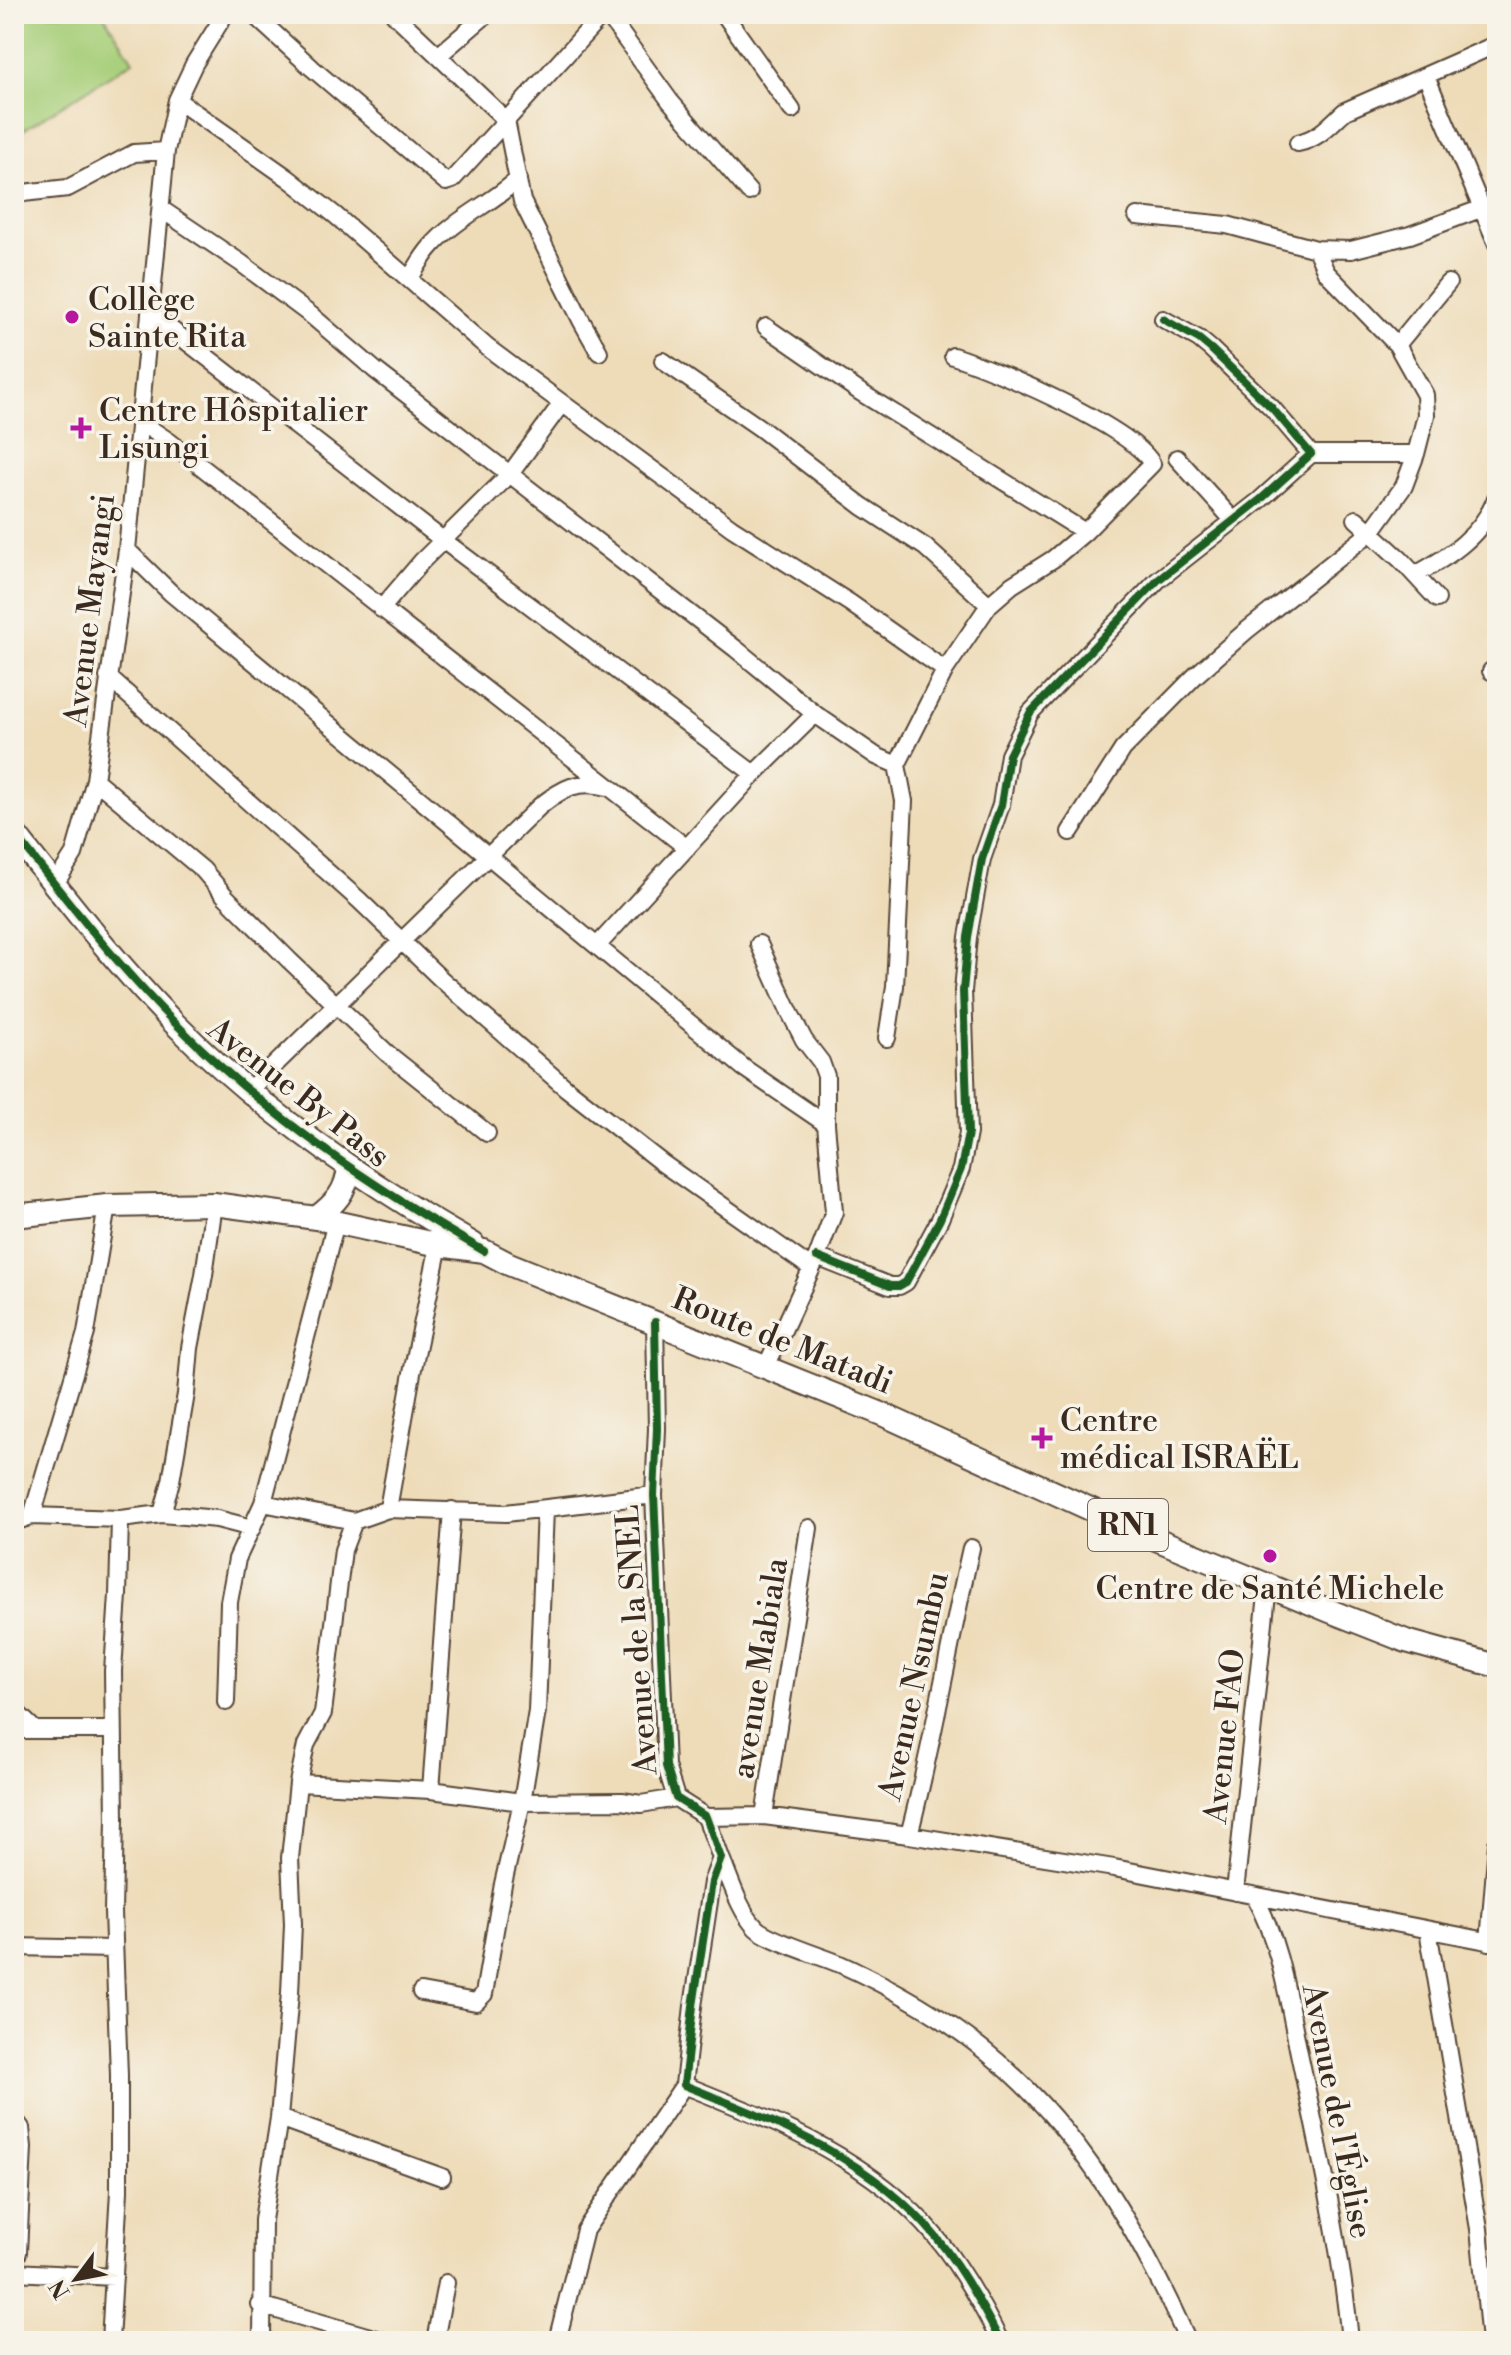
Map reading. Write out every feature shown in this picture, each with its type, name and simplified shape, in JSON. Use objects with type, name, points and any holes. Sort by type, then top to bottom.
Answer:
[{"type":"highway","name":"Avenue By Pass","points":[[14,833],[175,1023],[248,1091],[349,1167],[484,1251]]},
{"type":"highway","points":[[326,1220],[348,1181],[349,1167]]},
{"type":"highway","name":"Route de Matadi","points":[[17,1221],[107,1206],[214,1204],[326,1220],[439,1245],[484,1251],[765,1369],[884,1415],[1156,1539],[1268,1585],[1406,1641],[1497,1666]]},
{"type":"street","name":"Avenue Mayangi","points":[[55,884],[74,854],[95,780],[127,550],[166,151],[177,100],[194,64],[225,14]]},
{"type":"street","points":[[253,14],[446,182],[452,180],[605,14],[670,101],[749,192]]},
{"type":"street","points":[[394,14],[506,120],[522,201],[599,352]]},
{"type":"street","points":[[438,56],[487,14]]},
{"type":"street","points":[[727,15],[792,110]]},
{"type":"street","points":[[1298,143],[1327,130],[1345,111],[1497,44]]},
{"type":"street","points":[[1426,76],[1497,244]]},
{"type":"street","points":[[177,100],[288,178],[488,348],[562,403],[732,528],[850,603],[945,670]]},
{"type":"street","points":[[14,194],[68,188],[134,153],[166,151]]},
{"type":"street","points":[[409,279],[430,247],[518,179]]},
{"type":"street","points":[[1137,216],[1227,225],[1316,249],[1351,250],[1410,235],[1483,208]]},
{"type":"street","points":[[161,209],[300,307],[375,370],[815,714],[876,756],[897,765]]},
{"type":"street","points":[[1070,832],[1123,749],[1255,623],[1371,532],[1404,486],[1426,415],[1425,395],[1397,345],[1326,272],[1316,249]]},
{"type":"street","points":[[1397,345],[1448,283]]},
{"type":"street","points":[[150,313],[444,541],[754,774]]},
{"type":"street","points":[[1163,319],[1211,349],[1272,408],[1311,454]]},
{"type":"street","points":[[766,327],[860,392],[1085,532]]},
{"type":"street","points":[[887,1038],[895,986],[904,801],[897,765],[945,670],[989,605],[1085,532],[1151,466],[1151,460],[1140,447],[1121,433],[1017,380],[953,356]]},
{"type":"street","points":[[663,361],[760,428],[862,506],[925,547],[989,605]]},
{"type":"street","points":[[381,609],[422,561],[510,474],[562,403]]},
{"type":"street","points":[[140,422],[170,442],[687,848]]},
{"type":"street","points":[[108,677],[566,1088],[662,1163],[814,1263],[899,1286],[906,1282],[940,1219],[956,1182],[968,1133],[963,991],[968,937],[982,859],[1001,805],[1009,755],[1030,713],[1158,580],[1298,468],[1311,454],[1416,454]]},
{"type":"street","points":[[1177,458],[1233,520]]},
{"type":"street","points":[[1415,575],[1468,541],[1490,515],[1497,496]]},
{"type":"street","points":[[1356,519],[1437,599]]},
{"type":"street","points":[[127,550],[171,593],[744,1068],[826,1124]]},
{"type":"street","points":[[597,946],[754,774],[815,714]]},
{"type":"street","points":[[95,780],[203,870],[247,918],[388,1054],[487,1133]]},
{"type":"street","points":[[248,1091],[523,821],[561,789],[579,783],[609,787]]},
{"type":"street","points":[[759,944],[797,1026],[821,1062],[826,1076],[826,1124],[834,1212],[765,1369]]},
{"type":"street","points":[[162,1514],[186,1394],[190,1348],[214,1204]]},
{"type":"street","points":[[32,1516],[86,1333],[107,1206]]},
{"type":"street","points":[[226,1702],[225,1651],[237,1559],[263,1503],[326,1220]]},
{"type":"street","points":[[388,1509],[439,1245]]},
{"type":"street","name":"Avenue de la SNEL","points":[[655,1322],[657,1429],[654,1495],[666,1766],[676,1798],[706,1817]]},
{"type":"street","points":[[263,1503],[354,1521],[388,1509],[506,1513],[654,1495]]},
{"type":"street","points":[[421,1992],[476,2002],[481,2000],[522,1802],[537,1711],[545,1509]]},
{"type":"street","points":[[431,1790],[452,1510]]},
{"type":"street","points":[[14,1522],[32,1516],[120,1519],[162,1514],[217,1519],[252,1528]]},
{"type":"street","points":[[110,2341],[119,2191],[113,1671],[120,1519]]},
{"type":"street","points":[[262,2341],[263,2220],[279,2118],[293,1924],[290,1858],[298,1783],[306,1745],[323,1713],[343,1550],[354,1521]]},
{"type":"street","name":"avenue Mabiala","points":[[764,1816],[809,1528]]},
{"type":"street","name":"Avenue Nsumbu","points":[[909,1835],[971,1548]]},
{"type":"street","name":"Avenue FAO","points":[[1235,1892],[1268,1585]]},
{"type":"street","points":[[14,1710],[35,1730]]},
{"type":"street","points":[[14,1730],[113,1730]]},
{"type":"street","points":[[298,1783],[431,1790],[522,1802],[622,1801],[641,1804],[676,1798]]},
{"type":"street","points":[[1188,2341],[1163,2286],[1120,2208],[1086,2156],[1038,2098],[985,2051],[913,2001],[840,1964],[759,1932],[738,1897],[706,1817],[764,1816],[909,1835],[1114,1868],[1493,1942],[1497,1844]]},
{"type":"street","points":[[557,2341],[585,2230],[684,2085],[712,1882],[721,1858]]},
{"type":"street","name":"Avenue de l'Église","points":[[1254,1896],[1269,1926],[1279,1959],[1314,2125],[1350,2341]]},
{"type":"street","points":[[1428,1930],[1479,2229],[1490,2341]]},
{"type":"street","points":[[14,1947],[114,1949]]},
{"type":"street","points":[[684,2085],[810,2138],[859,2168],[904,2203],[950,2254],[1000,2341]]},
{"type":"street","points":[[279,2118],[442,2177]]},
{"type":"street","points":[[14,2119],[21,2128],[23,2147],[18,2252],[14,2264]]},
{"type":"street","points":[[14,2272],[114,2277]]},
{"type":"street","points":[[435,2341],[446,2283]]},
{"type":"street","points":[[260,2305],[382,2341]]},
{"type":"green space","points":[[24,14],[103,14],[133,61],[14,136],[14,20]]},
{"type":"cycle path","points":[[817,1257],[890,1286],[906,1282],[940,1219],[961,1169],[968,1133],[963,991],[968,937],[982,859],[1001,805],[1009,755],[1030,713],[1158,580],[1260,500],[1311,454],[1272,408],[1211,349],[1163,319]]},
{"type":"cycle path","points":[[14,833],[154,1002],[246,1089],[361,1175],[484,1251]]},
{"type":"cycle path","points":[[655,1322],[657,1429],[654,1495],[666,1766],[676,1798],[706,1817],[721,1858],[712,1882],[684,2085],[820,2145],[882,2185],[936,2237],[971,2288],[1000,2341]]},
{"type":"place","name":"Collège Sainte Rita","points":[[72,317]]},
{"type":"place","name":"Centre Hôspitalier Lisungi","points":[[81,428]]},
{"type":"place","name":"Centre médical ISRAËL","points":[[1042,1438]]},
{"type":"place","name":"Centre de Santé Michele","points":[[1270,1556]]}]
